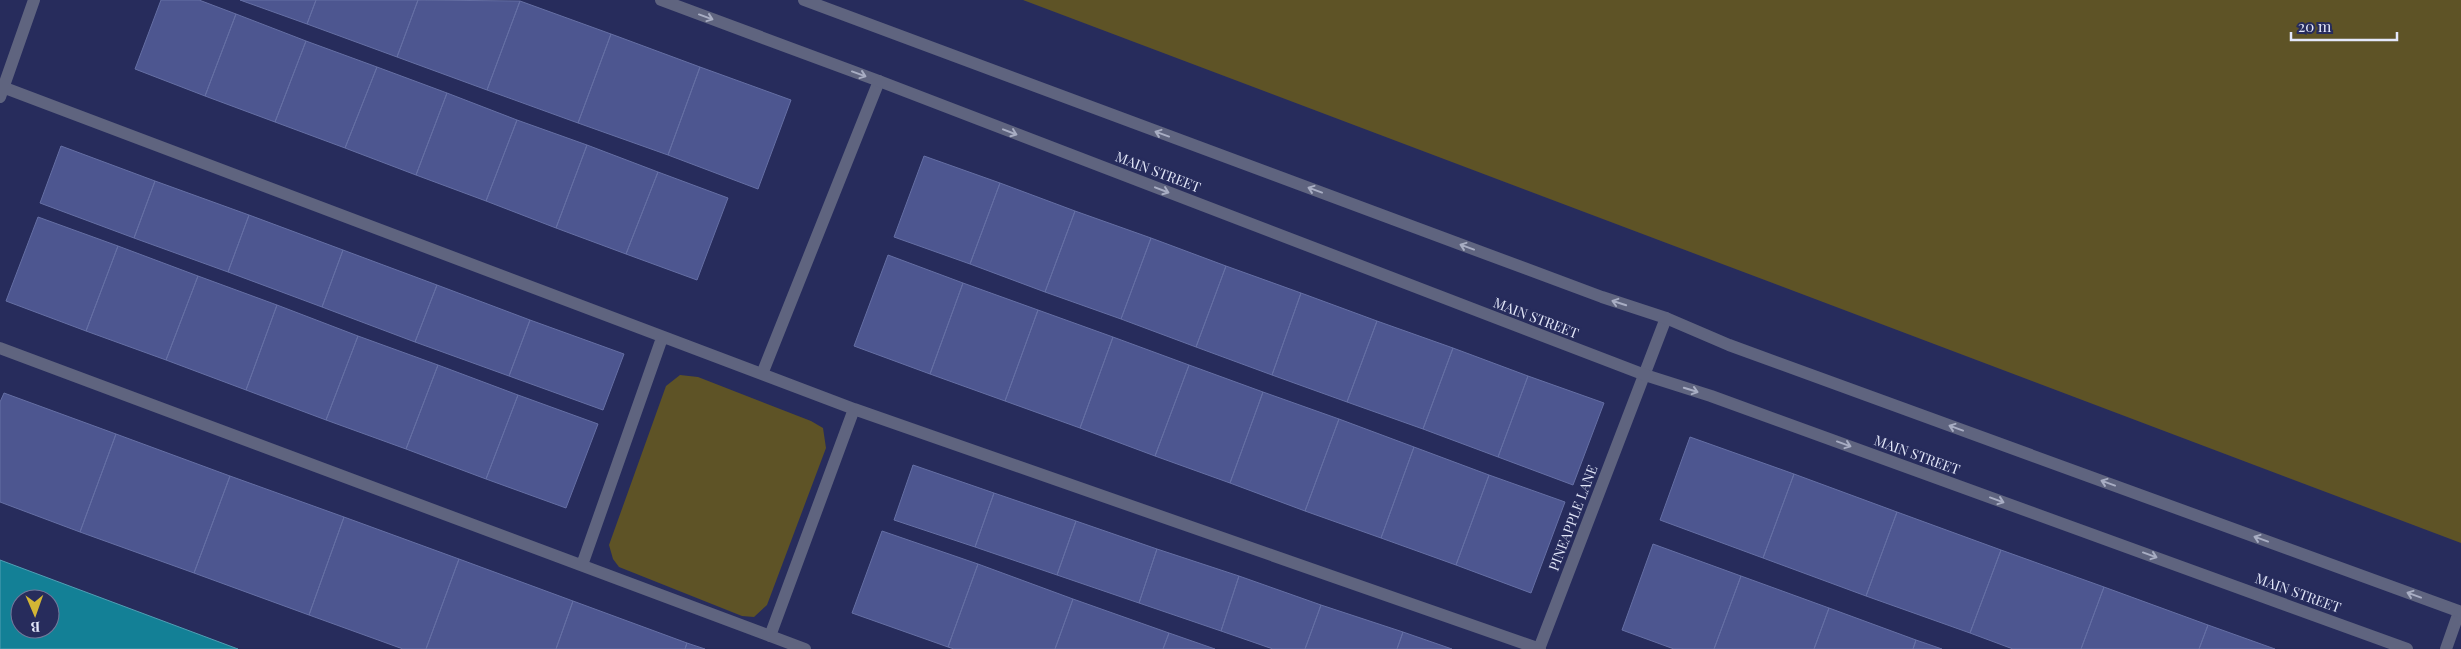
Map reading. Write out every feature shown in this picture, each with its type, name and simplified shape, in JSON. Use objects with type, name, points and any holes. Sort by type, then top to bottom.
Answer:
[{"type":"street","points":[[34,0],[1,90],[854,409],[1539,649]]},
{"type":"street","name":"MAIN STREET","points":[[661,0],[879,81],[1645,375],[1711,396],[2407,649]]},
{"type":"street","points":[[804,0],[1602,297],[1666,318],[1738,348],[2460,612],[2446,649]]},
{"type":"street","points":[[762,374],[879,81]]},
{"type":"street","name":"PINEAPPLE LANE","points":[[1539,649],[1666,318]]},
{"type":"street","points":[[582,565],[662,338]]},
{"type":"street","points":[[0,348],[804,649]]},
{"type":"street","points":[[770,636],[854,409]]},
{"type":"shaded area","points":[[1023,0],[2461,0],[2461,543]]},
{"type":"shaded area","points":[[680,375],[698,377],[811,421],[823,428],[826,448],[767,605],[754,617],[742,616],[619,567],[613,559],[609,545],[666,386]]},
{"type":"shaded area","points":[[0,560],[238,649],[0,649]]},
{"type":"building","points":[[161,0],[199,0],[236,14],[205,96],[135,69]]},
{"type":"building","points":[[240,0],[316,0],[307,24]]},
{"type":"building","points":[[316,0],[418,0],[397,57],[307,24]]},
{"type":"building","points":[[418,0],[520,1],[487,90],[397,57]]},
{"type":"building","points":[[520,1],[611,34],[578,123],[487,90]]},
{"type":"building","points":[[236,14],[306,41],[275,122],[205,96]]},
{"type":"building","points":[[611,34],[700,67],[668,155],[578,123]]},
{"type":"building","points":[[306,41],[377,67],[345,148],[275,122]]},
{"type":"building","points":[[377,67],[447,93],[416,175],[345,148]]},
{"type":"building","points":[[700,67],[791,100],[758,189],[668,155]]},
{"type":"building","points":[[447,93],[517,120],[486,201],[416,175]]},
{"type":"building","points":[[517,120],[587,145],[556,228],[486,201]]},
{"type":"building","points":[[587,145],[658,172],[626,254],[556,228]]},
{"type":"building","points":[[61,146],[155,181],[134,238],[40,203]]},
{"type":"building","points":[[924,156],[1000,183],[970,264],[894,237]]},
{"type":"building","points":[[658,172],[728,198],[697,280],[626,254]]},
{"type":"building","points":[[155,181],[249,215],[228,272],[134,238]]},
{"type":"building","points":[[1000,183],[1075,211],[1045,292],[970,264]]},
{"type":"building","points":[[1075,211],[1151,238],[1121,319],[1045,292]]},
{"type":"building","points":[[249,215],[343,250],[322,307],[228,272]]},
{"type":"building","points":[[38,217],[118,246],[86,331],[6,301]]},
{"type":"building","points":[[1151,238],[1226,266],[1196,347],[1121,319]]},
{"type":"building","points":[[118,246],[198,276],[166,360],[86,331]]},
{"type":"building","points":[[343,250],[437,285],[415,342],[322,307]]},
{"type":"building","points":[[888,255],[963,283],[930,374],[854,346]]},
{"type":"building","points":[[1226,266],[1301,293],[1272,375],[1196,347]]},
{"type":"building","points":[[198,276],[277,305],[246,390],[166,360]]},
{"type":"building","points":[[963,283],[1038,310],[1005,401],[930,374]]},
{"type":"building","points":[[437,285],[530,320],[509,376],[415,342]]},
{"type":"building","points":[[1301,293],[1377,321],[1347,402],[1272,375]]},
{"type":"building","points":[[277,305],[358,336],[326,420],[246,390]]},
{"type":"building","points":[[1038,310],[1113,337],[1080,428],[1005,401]]},
{"type":"building","points":[[530,320],[624,354],[603,410],[509,376]]},
{"type":"building","points":[[1377,321],[1453,348],[1423,429],[1347,402]]},
{"type":"building","points":[[358,336],[438,365],[406,449],[326,420]]},
{"type":"building","points":[[1113,337],[1189,365],[1155,456],[1080,428]]},
{"type":"building","points":[[1453,348],[1528,376],[1498,457],[1423,429]]},
{"type":"building","points":[[438,365],[518,395],[486,479],[406,449]]},
{"type":"building","points":[[1189,365],[1263,392],[1230,483],[1155,456]]},
{"type":"building","points":[[1528,376],[1604,403],[1573,485],[1498,457]]},
{"type":"building","points":[[1263,392],[1339,419],[1305,511],[1230,483]]},
{"type":"building","points":[[4,393],[116,434],[80,532],[0,502],[0,402]]},
{"type":"building","points":[[518,395],[598,424],[566,508],[486,479]]},
{"type":"building","points":[[1339,419],[1414,447],[1381,538],[1305,511]]},
{"type":"building","points":[[116,434],[230,476],[194,573],[80,532]]},
{"type":"building","points":[[1690,437],[1794,474],[1763,558],[1660,520]]},
{"type":"building","points":[[1414,447],[1489,475],[1456,565],[1381,538]]},
{"type":"building","points":[[913,465],[994,493],[975,547],[894,520]]},
{"type":"building","points":[[1794,474],[1897,512],[1866,596],[1763,558]]},
{"type":"building","points":[[1489,475],[1565,502],[1531,593],[1456,565]]},
{"type":"building","points":[[230,476],[344,517],[309,615],[194,573]]},
{"type":"building","points":[[994,493],[1076,521],[1057,575],[975,547]]},
{"type":"building","points":[[1897,512],[2001,550],[1970,633],[1866,596]]},
{"type":"building","points":[[344,517],[459,559],[426,649],[403,649],[309,615]]},
{"type":"building","points":[[1076,521],[1157,549],[1139,603],[1057,575]]},
{"type":"building","points":[[882,531],[978,564],[948,647],[852,613]]},
{"type":"building","points":[[1653,544],[1741,576],[1714,649],[1674,649],[1622,630]]},
{"type":"building","points":[[1157,549],[1239,576],[1221,631],[1139,603]]},
{"type":"building","points":[[2001,550],[2104,587],[2081,649],[2013,649],[1970,633]]},
{"type":"building","points":[[459,559],[573,601],[556,649],[426,649]]},
{"type":"building","points":[[978,564],[1073,599],[1055,649],[954,649],[948,647]]},
{"type":"building","points":[[1239,576],[1321,605],[1305,649],[1273,649],[1221,631]]},
{"type":"building","points":[[1741,576],[1829,608],[1814,649],[1714,649]]},
{"type":"building","points":[[2104,587],[2208,625],[2199,649],[2081,649]]},
{"type":"building","points":[[1073,599],[1169,633],[1163,649],[1055,649]]},
{"type":"building","points":[[573,601],[687,643],[685,649],[556,649]]},
{"type":"building","points":[[1321,605],[1403,632],[1397,649],[1305,649]]},
{"type":"building","points":[[1829,608],[1916,640],[1913,649],[1814,649]]},
{"type":"building","points":[[2208,625],[2275,649],[2199,649]]},
{"type":"building","points":[[1403,632],[1452,649],[1397,649]]},
{"type":"building","points":[[1169,633],[1215,649],[1163,649]]},
{"type":"building","points":[[1916,640],[1942,649],[1913,649]]},
{"type":"building","points":[[687,643],[705,649],[685,649]]}]
